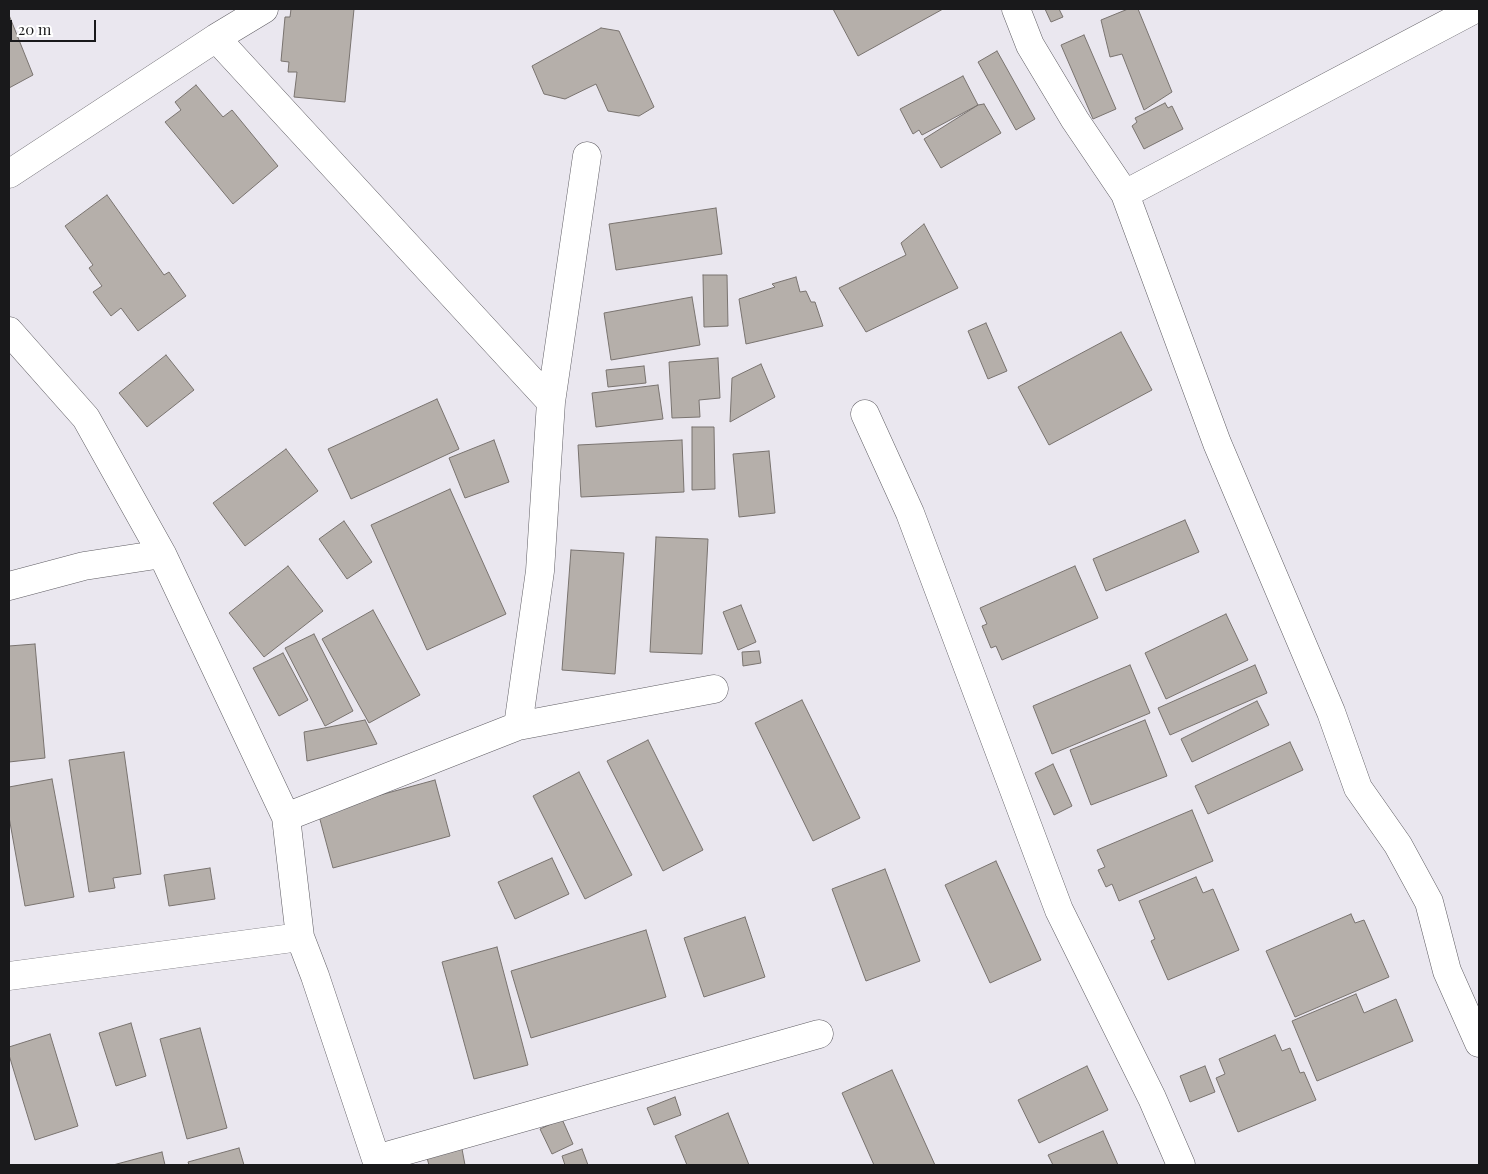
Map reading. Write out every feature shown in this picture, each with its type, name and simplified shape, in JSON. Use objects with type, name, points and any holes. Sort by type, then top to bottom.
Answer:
[{"type":"street","points":[[9,174],[216,38],[264,9]]},
{"type":"street","points":[[1016,9],[1030,45],[1075,120],[1125,194],[1217,443],[1331,712],[1358,788],[1398,845],[1430,902],[1446,971],[1479,1043]]},
{"type":"street","points":[[1125,194],[1475,9]]},
{"type":"street","points":[[216,38],[551,402]]},
{"type":"street","points":[[518,726],[540,570],[551,402],[587,156]]},
{"type":"street","points":[[9,331],[86,418],[162,554],[286,817],[300,937],[315,976],[377,1162],[819,1034]]},
{"type":"street","points":[[865,414],[910,513],[1059,910],[1152,1098],[1181,1165]]},
{"type":"street","points":[[9,586],[84,566],[162,554]]},
{"type":"street","points":[[286,817],[518,726],[714,689]]},
{"type":"street","points":[[9,976],[300,937]]},
{"type":"building","points":[[291,9],[354,9],[345,102],[294,97],[297,72],[288,72],[289,62],[281,61],[285,17],[290,17]]},
{"type":"building","points":[[833,9],[943,9],[858,56]]},
{"type":"building","points":[[1045,9],[1059,9],[1063,17],[1051,22]]},
{"type":"building","points":[[1128,9],[1138,9],[1172,92],[1144,110],[1122,54],[1110,57],[1101,20]]},
{"type":"building","points":[[9,15],[33,75],[9,88]]},
{"type":"building","points":[[601,28],[619,31],[654,107],[639,116],[608,111],[596,84],[565,99],[544,94],[532,66]]},
{"type":"building","points":[[1084,35],[1116,109],[1093,119],[1061,45]]},
{"type":"building","points":[[997,51],[1035,119],[1016,130],[978,62]]},
{"type":"building","points":[[963,76],[978,105],[922,135],[919,130],[913,134],[900,109]]},
{"type":"building","points":[[196,85],[223,117],[232,110],[278,166],[233,204],[165,122],[181,110],[175,102]]},
{"type":"building","points":[[1165,103],[1168,108],[1172,106],[1183,129],[1144,149],[1132,126],[1137,122],[1135,118]]},
{"type":"building","points":[[984,104],[1001,133],[941,168],[924,139],[978,105]]},
{"type":"building","points":[[107,195],[164,275],[169,272],[186,296],[138,331],[121,308],[111,316],[93,292],[102,286],[89,268],[93,265],[65,226]]},
{"type":"building","points":[[716,208],[722,254],[616,270],[609,224]]},
{"type":"building","points":[[924,224],[958,288],[866,332],[839,288],[906,255],[901,243]]},
{"type":"building","points":[[703,275],[727,275],[728,326],[704,327]]},
{"type":"building","points":[[796,277],[800,292],[806,291],[811,302],[815,302],[823,326],[746,344],[739,299],[775,287],[772,284]]},
{"type":"building","points":[[692,297],[700,345],[611,360],[604,313]]},
{"type":"building","points":[[986,323],[1007,371],[988,379],[968,331]]},
{"type":"building","points":[[1121,332],[1152,390],[1049,445],[1018,387]]},
{"type":"building","points":[[166,355],[194,390],[147,427],[119,393]]},
{"type":"building","points":[[718,358],[720,398],[699,400],[700,417],[672,418],[669,362]]},
{"type":"building","points":[[761,364],[775,397],[730,422],[732,378]]},
{"type":"building","points":[[644,366],[646,383],[608,387],[606,370]]},
{"type":"building","points":[[658,385],[663,419],[596,427],[592,393]]},
{"type":"building","points":[[437,399],[459,449],[351,499],[328,449]]},
{"type":"building","points":[[692,427],[714,427],[715,489],[692,490]]},
{"type":"building","points":[[494,440],[509,482],[465,498],[449,458]]},
{"type":"building","points":[[682,440],[684,492],[581,497],[578,445]]},
{"type":"building","points":[[286,449],[318,491],[245,546],[213,503]]},
{"type":"building","points":[[769,451],[775,513],[739,517],[733,454]]},
{"type":"building","points":[[450,489],[506,614],[427,650],[371,525]]},
{"type":"building","points":[[1185,520],[1199,552],[1106,591],[1093,559]]},
{"type":"building","points":[[344,521],[372,562],[347,579],[319,539]]},
{"type":"building","points":[[656,537],[708,539],[702,654],[650,652]]},
{"type":"building","points":[[571,550],[624,553],[615,674],[562,670]]},
{"type":"building","points":[[288,566],[323,611],[264,657],[229,613]]},
{"type":"building","points":[[1075,566],[1098,618],[1002,660],[996,646],[991,648],[982,626],[987,624],[980,608]]},
{"type":"building","points":[[741,605],[756,642],[738,650],[723,612]]},
{"type":"building","points":[[373,610],[420,695],[369,723],[322,639]]},
{"type":"building","points":[[1226,614],[1248,660],[1166,699],[1145,653]]},
{"type":"building","points":[[314,634],[353,711],[325,726],[285,648]]},
{"type":"building","points":[[35,644],[45,758],[9,762],[9,646]]},
{"type":"building","points":[[759,651],[761,663],[743,666],[742,652]]},
{"type":"building","points":[[283,653],[308,700],[279,716],[253,668]]},
{"type":"building","points":[[1130,665],[1150,713],[1052,754],[1033,706]]},
{"type":"building","points":[[1255,665],[1267,693],[1170,735],[1158,708]]},
{"type":"building","points":[[802,700],[860,818],[813,841],[755,723]]},
{"type":"building","points":[[1257,701],[1269,725],[1192,762],[1181,739]]},
{"type":"building","points":[[365,720],[377,744],[307,761],[304,732]]},
{"type":"building","points":[[1145,720],[1167,776],[1091,805],[1070,750]]},
{"type":"building","points":[[648,740],[703,850],[663,871],[607,761]]},
{"type":"building","points":[[1290,742],[1303,770],[1208,814],[1195,786]]},
{"type":"building","points":[[124,752],[141,874],[113,878],[115,888],[89,892],[69,760]]},
{"type":"building","points":[[1053,764],[1072,806],[1054,815],[1035,773]]},
{"type":"building","points":[[579,772],[632,875],[585,899],[533,796]]},
{"type":"building","points":[[52,779],[74,897],[25,906],[9,817],[9,787]]},
{"type":"building","points":[[435,780],[450,836],[333,868],[318,812]]},
{"type":"building","points":[[1192,810],[1213,861],[1119,901],[1112,884],[1106,887],[1098,870],[1105,867],[1097,850]]},
{"type":"building","points":[[552,858],[569,894],[515,919],[498,882]]},
{"type":"building","points":[[996,861],[1041,960],[990,983],[945,885]]},
{"type":"building","points":[[210,868],[215,899],[169,906],[164,875]]},
{"type":"building","points":[[885,869],[920,961],[866,981],[832,889]]},
{"type":"building","points":[[1196,877],[1203,893],[1213,889],[1239,950],[1168,980],[1151,941],[1155,939],[1139,901]]},
{"type":"building","points":[[1351,914],[1355,923],[1364,920],[1389,977],[1295,1017],[1266,951]]},
{"type":"building","points":[[745,917],[765,977],[704,997],[684,938]]},
{"type":"building","points":[[646,930],[666,997],[531,1038],[511,971]]},
{"type":"building","points":[[497,947],[528,1065],[474,1079],[442,962]]},
{"type":"building","points":[[1356,994],[1364,1013],[1396,999],[1413,1041],[1317,1081],[1292,1021]]},
{"type":"building","points":[[131,1023],[146,1076],[116,1086],[99,1033]]},
{"type":"building","points":[[200,1028],[227,1128],[187,1139],[160,1039]]},
{"type":"building","points":[[50,1034],[78,1126],[35,1140],[9,1055],[9,1047]]},
{"type":"building","points":[[1275,1035],[1282,1051],[1290,1048],[1300,1073],[1304,1072],[1316,1100],[1238,1132],[1216,1078],[1225,1074],[1219,1059]]},
{"type":"building","points":[[1087,1066],[1108,1110],[1039,1143],[1018,1100]]},
{"type":"building","points":[[1205,1066],[1215,1092],[1190,1102],[1180,1076]]},
{"type":"building","points":[[892,1070],[935,1165],[874,1165],[842,1093]]},
{"type":"building","points":[[675,1097],[681,1115],[654,1125],[647,1108]]},
{"type":"building","points":[[728,1113],[749,1165],[687,1165],[675,1136]]},
{"type":"building","points":[[562,1119],[573,1144],[552,1154],[540,1129]]},
{"type":"building","points":[[1103,1131],[1118,1165],[1053,1165],[1048,1155]]},
{"type":"building","points":[[239,1148],[244,1165],[189,1165],[188,1162]]},
{"type":"building","points":[[462,1149],[465,1165],[429,1165],[427,1158]]},
{"type":"building","points":[[582,1149],[588,1165],[565,1165],[562,1156]]},
{"type":"building","points":[[162,1152],[165,1165],[113,1165]]}]
